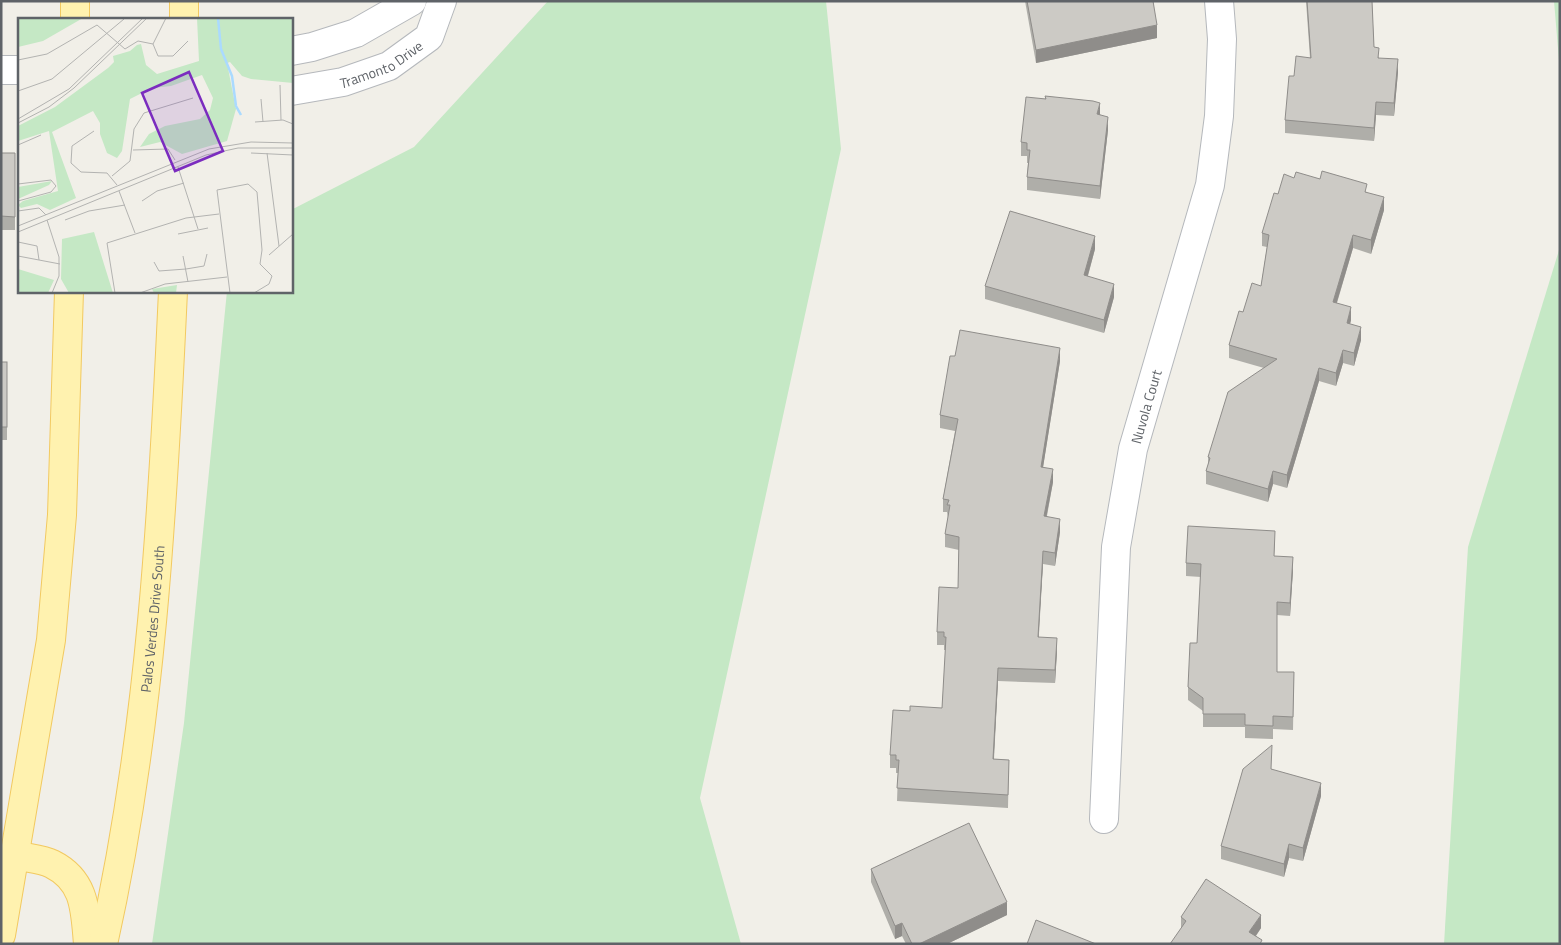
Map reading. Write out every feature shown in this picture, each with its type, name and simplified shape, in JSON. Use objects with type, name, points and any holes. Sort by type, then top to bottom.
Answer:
[{"type":"main road","points":[[75,18],[76,1]]},
{"type":"main road","points":[[184,1],[184,18]]},
{"type":"main road","points":[[1,936],[51,640],[62,515],[69,292]]},
{"type":"main road","name":"Palos Verdes Drive South","points":[[103,944],[141,727],[163,486],[173,292]]},
{"type":"main road","points":[[14,855],[52,864],[72,879],[84,899],[88,944]]},
{"type":"street","points":[[292,50],[312,47],[356,33],[412,1]]},
{"type":"street","name":"Tramonto Drive","points":[[292,90],[344,82],[389,66],[430,38],[442,1]]},
{"type":"street","name":"Nuvola Court","points":[[1104,819],[1116,547],[1132,449],[1210,184],[1219,116],[1222,40],[1219,1]]},
{"type":"street","points":[[1,70],[18,70]]},
{"type":"green space","points":[[548,1],[826,1],[841,149],[700,798],[741,944],[152,944],[184,723],[227,292],[292,292],[292,209],[414,147]]},
{"type":"green space","points":[[1554,1],[1560,1],[1560,72]]},
{"type":"green space","points":[[1560,247],[1560,944],[1444,944],[1468,547]]},
{"type":"building","points":[[1027,1],[1153,1],[1157,25],[1036,50]]},
{"type":"building","points":[[1307,1],[1372,1],[1374,47],[1379,48],[1378,58],[1398,59],[1394,103],[1376,102],[1374,128],[1285,120],[1289,76],[1294,76],[1296,56],[1311,58]]},
{"type":"building","points":[[1045,96],[1100,103],[1097,114],[1108,117],[1100,186],[1027,177],[1030,150],[1027,150],[1027,143],[1021,142],[1026,97],[1046,99]]},
{"type":"building","points":[[1,153],[15,153],[15,217],[1,216]]},
{"type":"building","points":[[1322,171],[1367,184],[1365,192],[1384,197],[1371,240],[1353,235],[1333,302],[1351,307],[1347,323],[1361,327],[1354,353],[1343,350],[1336,373],[1319,368],[1287,475],[1273,471],[1268,489],[1206,471],[1210,458],[1208,457],[1228,392],[1277,359],[1229,345],[1239,311],[1243,312],[1252,283],[1261,286],[1269,235],[1262,233],[1274,193],[1278,194],[1284,174],[1294,178],[1296,172],[1320,179]]},
{"type":"building","points":[[1010,211],[1095,236],[1084,275],[1114,284],[1104,320],[985,286]]},
{"type":"building","points":[[960,330],[1060,348],[1041,467],[1053,469],[1044,516],[1060,519],[1055,553],[1043,551],[1038,637],[1057,638],[1055,670],[998,668],[993,759],[1009,760],[1008,795],[897,788],[899,760],[896,760],[896,755],[890,755],[893,710],[910,711],[910,706],[942,708],[946,637],[944,637],[944,632],[937,632],[939,587],[958,588],[959,537],[945,534],[950,505],[947,505],[949,500],[943,499],[958,419],[940,415],[950,356],[955,356]]},
{"type":"building","points":[[1,362],[7,362],[7,427],[1,427]]},
{"type":"building","points":[[1188,526],[1275,531],[1274,556],[1293,557],[1290,603],[1277,602],[1277,672],[1294,672],[1293,717],[1273,716],[1273,726],[1245,725],[1245,714],[1203,714],[1203,698],[1188,687],[1190,643],[1197,643],[1201,564],[1186,563]]},
{"type":"building","points":[[1272,745],[1271,769],[1321,783],[1303,848],[1289,844],[1284,864],[1221,846],[1243,769]]},
{"type":"building","points":[[969,823],[1007,902],[919,944],[912,944],[902,923],[895,926],[871,869]]},
{"type":"building","points":[[1206,879],[1261,915],[1249,932],[1262,940],[1260,944],[1170,944],[1186,921],[1181,917]]},
{"type":"building","points":[[1036,920],[1096,944],[1027,944]]}]
